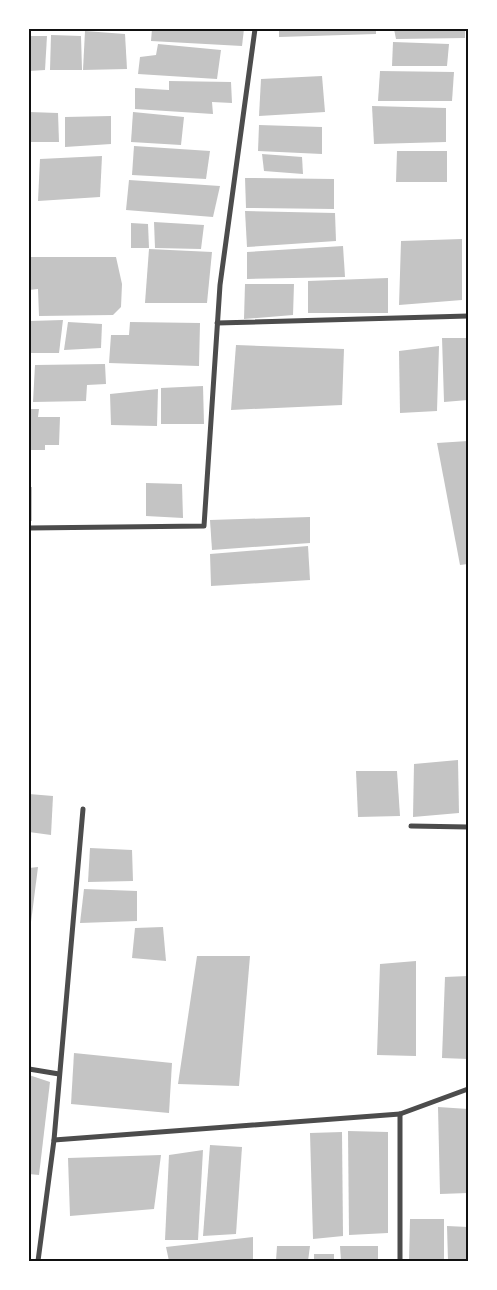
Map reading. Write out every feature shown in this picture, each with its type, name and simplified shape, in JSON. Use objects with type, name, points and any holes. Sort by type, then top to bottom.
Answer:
[{"type":"street","points":[[29,528],[204,526],[220,285],[255,29]]},
{"type":"street","points":[[217,323],[468,316]]},
{"type":"street","points":[[38,1261],[54,1140],[83,809]]},
{"type":"street","points":[[410,826],[468,827]]},
{"type":"street","points":[[29,1069],[59,1074]]},
{"type":"street","points":[[54,1140],[400,1114],[468,1089]]},
{"type":"street","points":[[400,1114],[400,1261]]},
{"type":"building","points":[[152,29],[244,29],[242,46],[151,41]]},
{"type":"building","points":[[279,29],[376,29],[376,34],[279,37]]},
{"type":"building","points":[[394,29],[465,29],[465,38],[396,39]]},
{"type":"building","points":[[85,31],[125,34],[127,69],[83,70]]},
{"type":"building","points":[[51,35],[81,36],[82,70],[50,70]]},
{"type":"building","points":[[29,36],[47,36],[45,70],[29,71]]},
{"type":"building","points":[[393,42],[449,44],[447,66],[392,66]]},
{"type":"building","points":[[158,44],[221,50],[217,79],[138,74],[140,57],[156,55]]},
{"type":"building","points":[[380,71],[454,72],[452,101],[378,101]]},
{"type":"building","points":[[322,76],[325,112],[259,116],[261,79]]},
{"type":"building","points":[[169,81],[231,82],[232,103],[212,102],[213,114],[135,109],[135,88],[169,90]]},
{"type":"building","points":[[372,106],[446,108],[446,142],[374,144]]},
{"type":"building","points":[[29,112],[58,113],[59,142],[29,142]]},
{"type":"building","points":[[133,112],[184,117],[181,145],[131,142]]},
{"type":"building","points":[[111,116],[111,144],[65,147],[65,117]]},
{"type":"building","points":[[259,125],[322,127],[322,154],[258,151]]},
{"type":"building","points":[[134,146],[210,151],[206,179],[132,175]]},
{"type":"building","points":[[397,151],[447,151],[447,182],[396,182]]},
{"type":"building","points":[[262,154],[302,157],[303,174],[264,171]]},
{"type":"building","points":[[102,156],[100,197],[38,201],[40,159]]},
{"type":"building","points":[[245,178],[334,179],[334,209],[246,208]]},
{"type":"building","points":[[129,180],[220,186],[213,217],[126,210]]},
{"type":"building","points":[[245,211],[335,213],[336,241],[247,247]]},
{"type":"building","points":[[154,222],[204,225],[201,249],[155,248]]},
{"type":"building","points":[[131,223],[148,224],[149,248],[131,248]]},
{"type":"building","points":[[462,239],[462,300],[399,305],[401,241]]},
{"type":"building","points":[[343,246],[345,277],[247,279],[247,252]]},
{"type":"building","points":[[149,249],[212,252],[207,303],[145,303]]},
{"type":"building","points":[[29,257],[116,257],[122,284],[121,307],[113,315],[39,316],[38,289],[29,290]]},
{"type":"building","points":[[388,278],[388,313],[308,313],[308,281]]},
{"type":"building","points":[[245,284],[294,284],[293,315],[244,319]]},
{"type":"building","points":[[63,320],[59,353],[29,353],[29,321]]},
{"type":"building","points":[[68,322],[102,324],[101,348],[64,350]]},
{"type":"building","points":[[130,322],[200,323],[199,366],[109,363],[111,335],[129,335]]},
{"type":"building","points":[[442,338],[468,338],[468,400],[444,402]]},
{"type":"building","points":[[236,345],[344,349],[342,405],[231,410]]},
{"type":"building","points":[[439,346],[437,411],[400,413],[399,351]]},
{"type":"building","points":[[105,364],[106,384],[87,385],[86,401],[33,402],[35,365]]},
{"type":"building","points":[[203,386],[204,424],[161,424],[161,388]]},
{"type":"building","points":[[158,389],[157,426],[111,425],[110,394]]},
{"type":"building","points":[[29,409],[39,409],[38,417],[60,417],[59,445],[45,445],[45,450],[29,450]]},
{"type":"building","points":[[468,441],[468,564],[460,565],[437,443]]},
{"type":"building","points":[[146,483],[182,484],[183,518],[146,516]]},
{"type":"building","points":[[29,487],[32,487],[32,521],[29,521]]},
{"type":"building","points":[[310,517],[310,543],[212,550],[210,520]]},
{"type":"building","points":[[308,546],[310,580],[211,586],[210,554]]},
{"type":"building","points":[[458,760],[459,813],[413,817],[414,764]]},
{"type":"building","points":[[356,771],[397,771],[400,816],[358,817]]},
{"type":"building","points":[[29,794],[53,796],[51,835],[29,832]]},
{"type":"building","points":[[90,848],[132,850],[133,881],[88,882]]},
{"type":"building","points":[[38,867],[30,930],[29,868]]},
{"type":"building","points":[[84,889],[137,891],[137,921],[80,923]]},
{"type":"building","points":[[163,927],[166,961],[132,958],[135,928]]},
{"type":"building","points":[[197,956],[250,956],[239,1086],[178,1084]]},
{"type":"building","points":[[416,961],[416,1056],[377,1055],[380,964]]},
{"type":"building","points":[[468,976],[468,1059],[442,1058],[445,977]]},
{"type":"building","points":[[74,1053],[172,1063],[169,1113],[71,1104]]},
{"type":"building","points":[[29,1075],[50,1082],[39,1175],[29,1174]]},
{"type":"building","points":[[438,1107],[468,1109],[468,1193],[440,1194]]},
{"type":"building","points":[[348,1131],[388,1132],[388,1233],[349,1235]]},
{"type":"building","points":[[342,1132],[343,1236],[313,1239],[310,1133]]},
{"type":"building","points":[[210,1145],[242,1147],[236,1234],[203,1236]]},
{"type":"building","points":[[203,1150],[198,1240],[165,1240],[169,1155]]},
{"type":"building","points":[[161,1155],[154,1209],[70,1216],[68,1158]]},
{"type":"building","points":[[410,1219],[444,1219],[444,1261],[409,1261]]},
{"type":"building","points":[[447,1226],[468,1227],[468,1261],[448,1261]]},
{"type":"building","points":[[253,1237],[253,1261],[169,1261],[166,1247]]},
{"type":"building","points":[[277,1246],[310,1246],[308,1261],[276,1261]]},
{"type":"building","points":[[340,1246],[378,1246],[378,1261],[341,1261]]},
{"type":"building","points":[[314,1254],[334,1254],[334,1261],[314,1261]]}]
